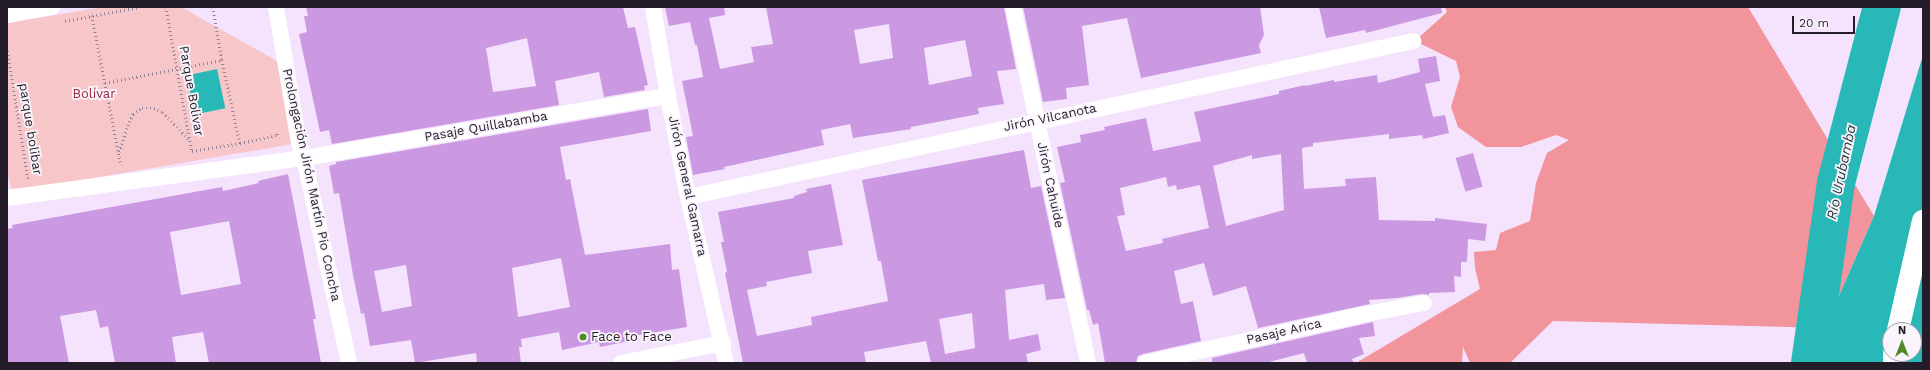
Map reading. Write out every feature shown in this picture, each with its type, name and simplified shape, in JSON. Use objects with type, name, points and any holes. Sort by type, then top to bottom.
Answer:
[{"type":"main road","points":[[1900,322],[1923,221]]},
{"type":"street","points":[[7,15],[52,7]]},
{"type":"street","name":"Prolongación Jirón Martín Pio Concha","points":[[276,7],[299,143],[304,158],[349,363]]},
{"type":"street","name":"Jirón General Gamarra","points":[[652,7],[688,197],[726,363]]},
{"type":"street","name":"Jirón Cahuide","points":[[1013,7],[1088,363]]},
{"type":"street","name":"Jirón Vilcanota","points":[[688,197],[1413,41]]},
{"type":"street","name":"Pasaje Quillabamba","points":[[7,198],[304,158],[668,96]]},
{"type":"street","name":"Pasaje Arica","points":[[1145,363],[1361,315],[1424,303]]},
{"type":"street","points":[[621,363],[722,342]]},
{"type":"path","points":[[113,167],[121,166],[92,16],[140,7]]},
{"type":"path","name":"Parque Bolivar","points":[[166,7],[192,151],[277,135],[278,127]]},
{"type":"path","points":[[213,7],[222,60],[240,143]]},
{"type":"path","name":"parque bolibar","points":[[7,47],[29,184]]},
{"type":"path","points":[[105,83],[222,60]]},
{"type":"path","points":[[118,153],[133,114],[142,108],[154,108],[163,112],[190,141]]},
{"type":"green space","name":"Bolívar","points":[[104,7],[181,7],[284,65],[299,143],[41,187],[11,189],[7,170],[7,23]]},
{"type":"shaded area","points":[[1445,7],[1748,7],[1874,216],[1825,328],[1553,321],[1510,363],[1470,363],[1463,347],[1462,363],[1356,363],[1480,289],[1475,268],[1474,252],[1496,250],[1500,233],[1530,221],[1536,183],[1547,153],[1569,140],[1556,135],[1521,147],[1486,147],[1458,127],[1451,107],[1460,77],[1456,61],[1415,41],[1447,12]]},
{"type":"shaded area","points":[[1923,55],[1923,363],[1803,363],[1825,328],[1874,216]]},
{"type":"shaded area","points":[[217,69],[225,108],[195,115],[187,75]]},
{"type":"building","points":[[306,7],[623,7],[628,28],[635,27],[648,85],[644,86],[645,90],[604,97],[599,72],[555,81],[559,105],[332,144],[329,130],[320,132],[299,34],[307,32],[304,16],[308,16]],"holes":[[[527,38],[536,86],[493,92],[486,48]]]},
{"type":"building","points":[[665,7],[724,7],[725,15],[709,18],[720,69],[754,62],[751,47],[773,44],[766,7],[1004,7],[1016,69],[997,71],[1004,104],[978,108],[979,114],[911,127],[911,129],[853,138],[850,124],[821,130],[824,145],[724,167],[725,169],[693,175],[686,137],[693,136],[682,81],[703,77],[697,45],[695,45],[690,22],[669,26]],"holes":[[[889,24],[893,58],[860,64],[854,30]],[[965,40],[972,76],[929,85],[924,48]]]},
{"type":"building","points":[[1023,7],[1260,7],[1264,35],[1259,45],[1261,53],[1141,78],[1127,18],[1082,26],[1089,85],[1066,88],[1067,99],[1043,102]]},
{"type":"building","points":[[1319,7],[1441,7],[1442,13],[1366,33],[1365,30],[1326,38]]},
{"type":"building","points":[[1436,56],[1440,81],[1425,84],[1433,117],[1445,115],[1449,133],[1423,139],[1422,135],[1389,139],[1389,134],[1313,143],[1313,146],[1302,148],[1304,189],[1346,186],[1345,179],[1376,177],[1379,220],[1435,221],[1435,218],[1487,224],[1485,241],[1468,239],[1467,262],[1461,262],[1461,277],[1454,276],[1455,292],[1429,293],[1429,295],[1422,294],[1369,300],[1370,304],[1258,328],[1246,286],[1213,296],[1204,263],[1174,271],[1181,304],[1193,301],[1201,341],[1143,354],[1138,356],[1136,363],[1105,363],[1098,323],[1093,325],[1089,310],[1087,310],[1060,183],[1065,182],[1057,147],[1081,142],[1080,135],[1105,130],[1104,127],[1146,118],[1153,151],[1201,141],[1194,112],[1279,94],[1279,91],[1305,85],[1334,80],[1334,82],[1377,75],[1378,83],[1420,72],[1418,59]],"holes":[[[1281,154],[1284,210],[1226,226],[1213,166],[1252,155],[1252,159]],[[1166,177],[1168,187],[1176,185],[1177,190],[1200,185],[1209,228],[1162,239],[1163,243],[1126,251],[1117,216],[1125,215],[1120,188]]]},
{"type":"building","points":[[648,109],[651,131],[560,147],[566,180],[570,179],[585,255],[670,244],[672,270],[679,269],[687,327],[633,336],[634,340],[600,347],[599,342],[562,350],[559,332],[521,339],[522,347],[519,347],[521,363],[477,363],[476,353],[415,363],[411,340],[370,346],[364,313],[361,314],[353,275],[339,193],[334,194],[329,166],[336,164],[336,162]],"holes":[[[561,258],[570,307],[518,317],[512,268]],[[406,265],[412,306],[382,312],[374,271]]]},
{"type":"building","points":[[1024,150],[1031,188],[1041,186],[1065,298],[1046,300],[1044,284],[1005,290],[1009,340],[1038,334],[1041,350],[1026,354],[1028,363],[931,363],[926,341],[864,352],[866,363],[743,363],[725,273],[727,272],[721,242],[724,242],[718,212],[794,198],[794,196],[807,192],[806,189],[831,184],[843,245],[808,251],[812,273],[766,282],[767,286],[747,290],[757,336],[812,325],[811,317],[888,301],[881,261],[878,261],[862,180]],"holes":[[[972,313],[975,348],[945,354],[939,319]]]},
{"type":"building","points":[[1473,153],[1483,187],[1465,192],[1456,158]]},
{"type":"building","points":[[288,174],[316,319],[313,319],[321,363],[209,363],[203,332],[172,337],[176,363],[115,363],[108,326],[100,328],[96,310],[60,316],[69,363],[7,363],[7,229],[13,228],[12,225],[222,187],[223,191],[259,183],[258,181]],"holes":[[[229,221],[241,284],[181,295],[170,232]]]},
{"type":"building","points":[[1373,322],[1375,336],[1359,338],[1364,354],[1352,359],[1354,363],[1307,363],[1304,353],[1265,363],[1212,363],[1212,358]]},
{"type":"waterway","name":"Río Urubamba","points":[[1810,363],[1836,183],[1882,7]]},
{"type":"place","name":"Face to Face","points":[[583,337]]}]
